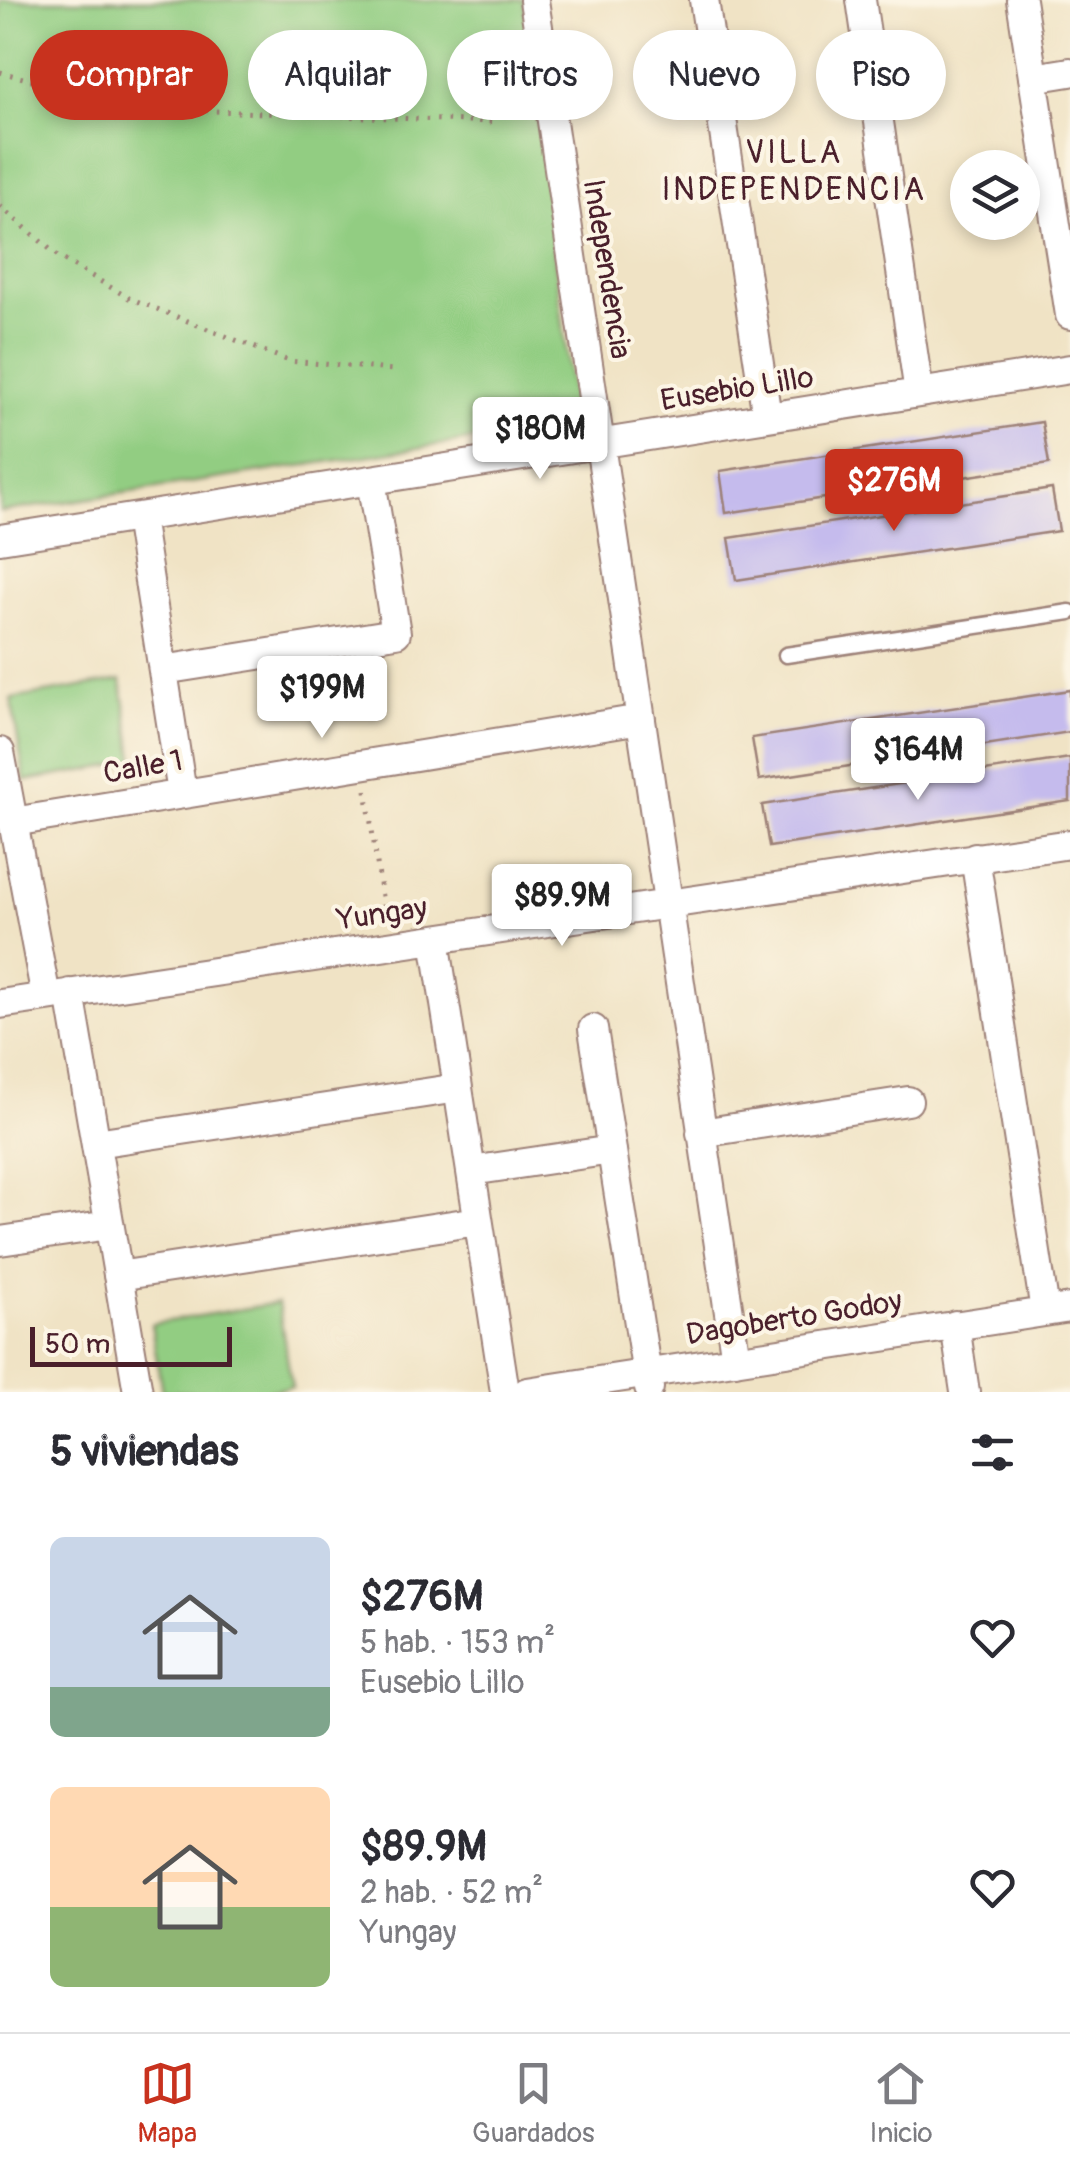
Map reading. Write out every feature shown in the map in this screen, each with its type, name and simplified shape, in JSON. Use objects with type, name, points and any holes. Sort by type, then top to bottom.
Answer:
[{"type":"street","name":"Independencia","points":[[534,0],[736,1360]]},
{"type":"street","points":[[704,0],[767,417]]},
{"type":"street","points":[[862,0],[919,393]]},
{"type":"street","points":[[1020,0],[1070,315]]},
{"type":"street","points":[[1033,78],[1070,72]]},
{"type":"street","name":"Eusebio Lillo","points":[[0,539],[1070,369]]},
{"type":"street","points":[[163,670],[396,634],[372,480]]},
{"type":"street","points":[[139,517],[182,792]]},
{"type":"street","name":"Calle 1","points":[[13,822],[640,719]]},
{"type":"street","points":[[0,752],[13,822],[96,1144],[138,1392]]},
{"type":"street","name":"Yungay","points":[[0,1004],[1070,844]]},
{"type":"street","points":[[976,857],[1058,1310]]},
{"type":"street","points":[[435,939],[505,1392]]},
{"type":"street","points":[[594,1029],[648,1383]]},
{"type":"street","points":[[96,1144],[458,1088]]},
{"type":"street","points":[[702,1132],[908,1101]]},
{"type":"street","points":[[471,1171],[612,1150]]},
{"type":"street","points":[[118,1276],[478,1221]]},
{"type":"street","points":[[0,1240],[110,1226]]},
{"type":"street","name":"Dagoberto Godoy","points":[[527,1392],[648,1383],[736,1360],[1058,1310]]},
{"type":"street","points":[[955,1326],[965,1392]]},
{"type":"lane","points":[[786,655],[1070,612]]},
{"type":"path","points":[[0,72],[138,108],[493,122]]},
{"type":"path","points":[[0,206],[60,257],[130,298],[289,362],[393,370]]},
{"type":"path","points":[[362,764],[389,946]]},
{"type":"green space","points":[[0,0],[524,0],[528,30],[447,30],[447,120],[538,120],[575,424],[0,512]]},
{"type":"green space","points":[[121,680],[135,762],[25,781],[11,699]]},
{"type":"green space","points":[[278,1303],[292,1387],[261,1392],[162,1392],[151,1324]]},
{"type":"building","points":[[1042,422],[1049,464],[726,513],[720,471]]},
{"type":"building","points":[[1052,489],[1059,531],[736,580],[729,538]]},
{"type":"building","points":[[1070,690],[1070,732],[759,780],[752,738]]},
{"type":"building","points":[[1070,758],[1070,801],[769,847],[762,805]]},
{"type":"district","name":"VILLA INDEPENDENCIA","points":[[794,172]]}]
